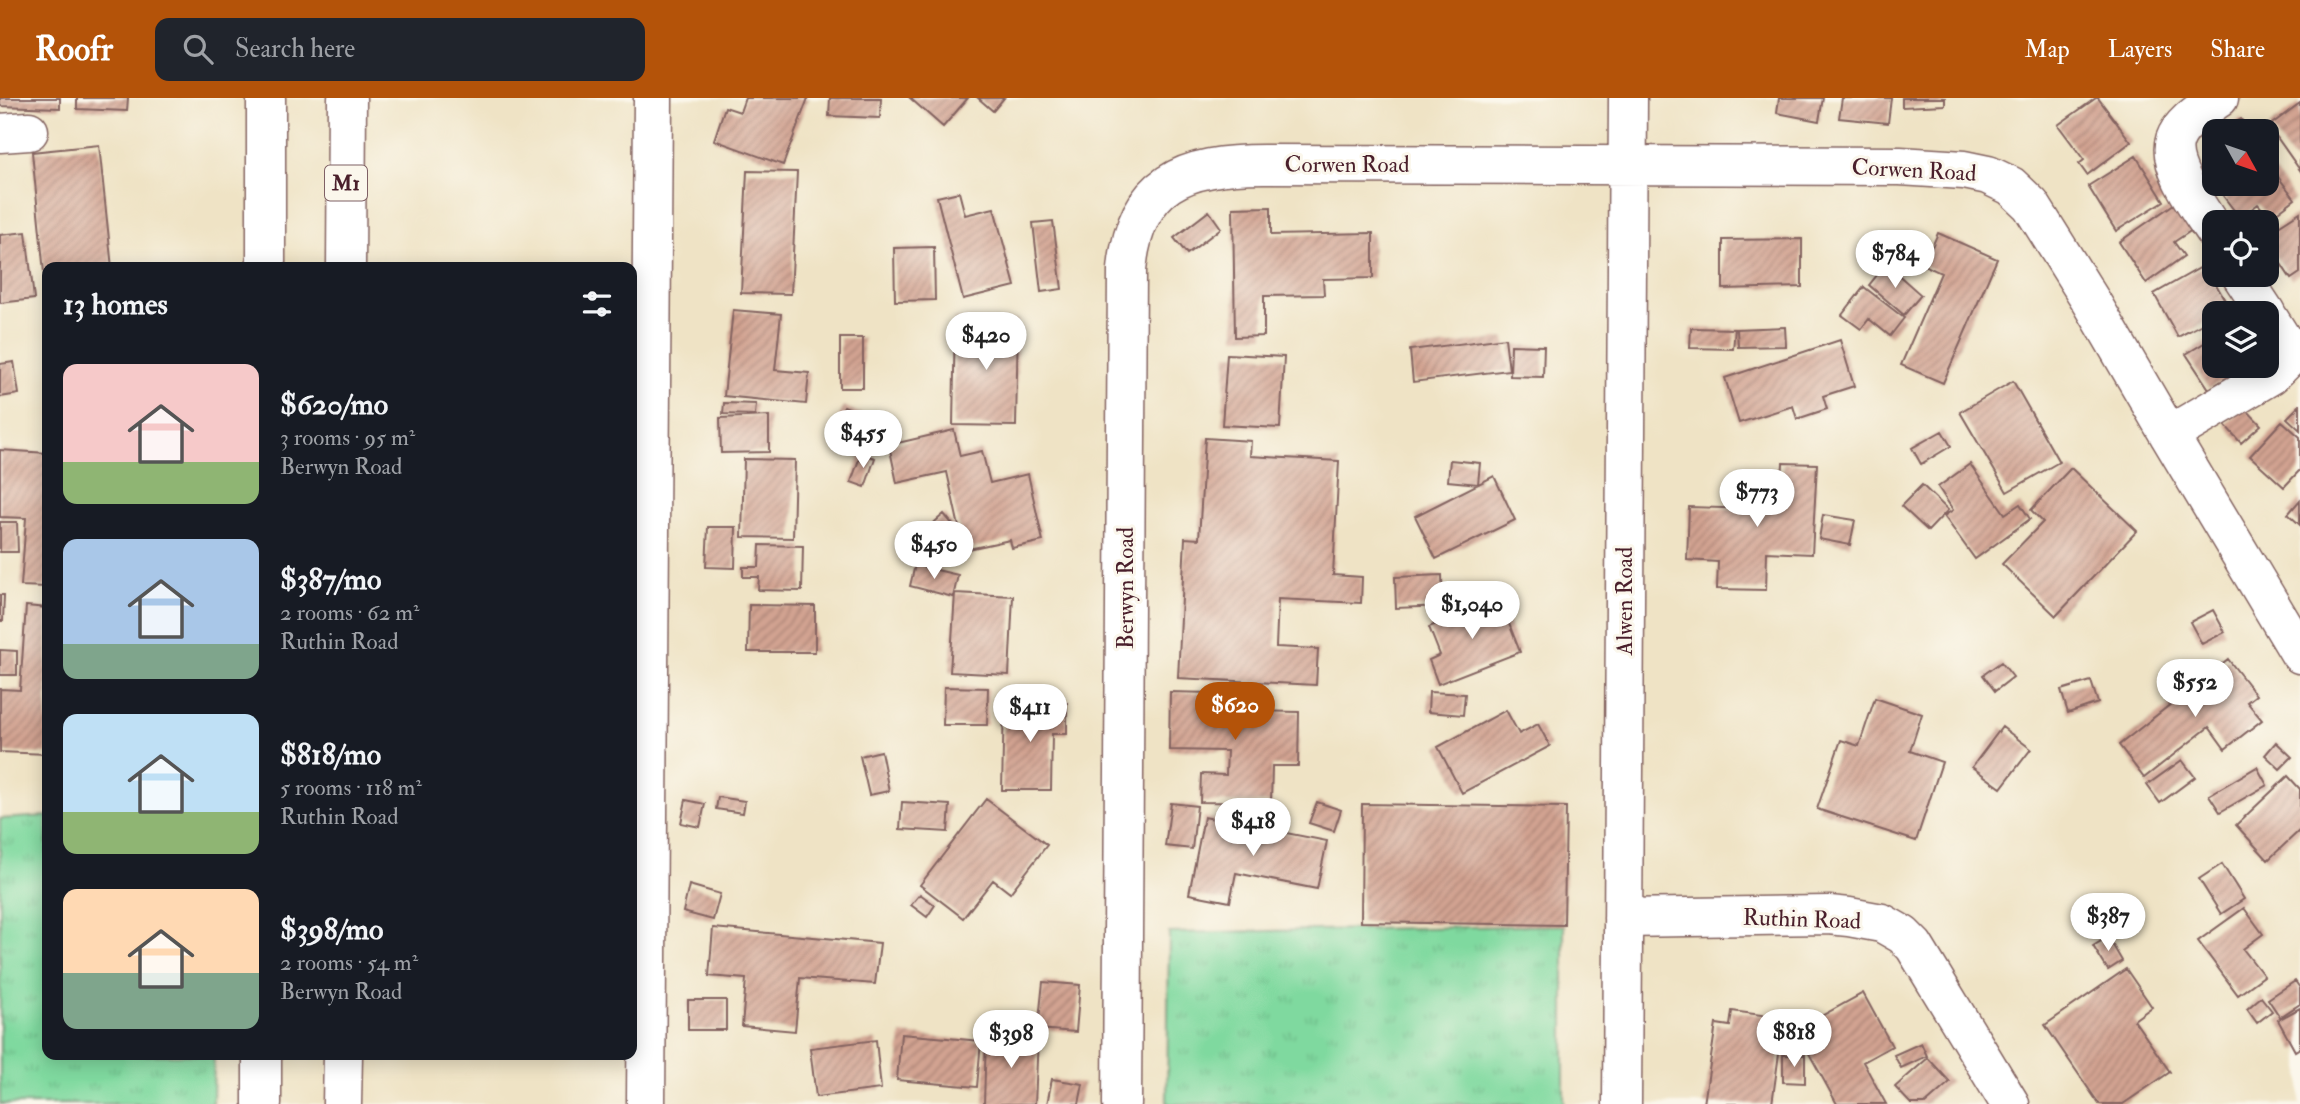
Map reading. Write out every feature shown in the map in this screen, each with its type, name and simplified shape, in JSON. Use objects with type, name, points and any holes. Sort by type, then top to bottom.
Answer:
[{"type":"main road","points":[[266,98],[266,262]]},
{"type":"main road","name":"M1","points":[[346,262],[347,98]]},
{"type":"main road","points":[[646,1104],[653,98]]},
{"type":"main road","name":"Alwen Road","points":[[1622,1104],[1628,98]]},
{"type":"main road","points":[[2202,211],[2182,178],[2174,155],[2174,146],[2182,128],[2219,98]]},
{"type":"main road","name":"Corwen Road","points":[[1264,163],[1900,166],[1964,170],[1999,179],[2019,194],[2039,218],[2300,654]]},
{"type":"main road","name":"Berwyn Road","points":[[1122,1104],[1126,331],[1129,247],[1137,220],[1144,208],[1160,191],[1179,177],[1210,166],[1264,163]]},
{"type":"main road","points":[[2168,435],[2271,375],[2296,351],[2279,330]]},
{"type":"main road","name":"Ruthin Road","points":[[1623,918],[1829,915],[1882,923],[1903,935],[1914,946],[2010,1104]]},
{"type":"main road","points":[[262,1060],[262,1104]]},
{"type":"main road","points":[[342,1104],[343,1060]]},
{"type":"green space","points":[[42,816],[42,1060],[214,1060],[213,1104],[0,1104],[0,819]]},
{"type":"green space","points":[[1564,925],[1564,1104],[1167,1104],[1169,933]]},
{"type":"building","points":[[0,98],[60,98],[60,108],[0,106]]},
{"type":"building","points":[[77,98],[128,98],[127,111],[77,109]]},
{"type":"building","points":[[745,98],[808,98],[783,165],[714,140],[725,107],[740,112]]},
{"type":"building","points":[[830,98],[881,98],[880,118],[829,116]]},
{"type":"building","points":[[910,98],[968,98],[943,127]]},
{"type":"building","points":[[978,98],[1004,98],[993,111]]},
{"type":"building","points":[[1779,98],[1823,98],[1819,121],[1777,113]]},
{"type":"building","points":[[1842,98],[1891,98],[1888,123],[1839,118]]},
{"type":"building","points":[[1902,98],[1945,98],[1945,105],[1902,107]]},
{"type":"building","points":[[2096,98],[2131,142],[2087,175],[2079,164],[2084,160],[2058,125]]},
{"type":"building","points":[[2300,103],[2300,170],[2279,140],[2278,119]]},
{"type":"building","points":[[99,145],[111,262],[43,262],[32,152]]},
{"type":"building","points":[[2136,156],[2164,201],[2116,231],[2088,186]]},
{"type":"building","points":[[747,171],[797,172],[791,294],[741,293]]},
{"type":"building","points":[[2279,178],[2295,199],[2279,211],[2263,210],[2258,204],[2250,210],[2234,210],[2223,196],[2279,196]]},
{"type":"building","points":[[959,192],[965,215],[994,208],[1015,286],[963,299],[937,197]]},
{"type":"building","points":[[2174,204],[2192,230],[2174,242],[2184,256],[2146,283],[2119,242]]},
{"type":"building","points":[[1271,207],[1271,235],[1373,233],[1373,278],[1323,279],[1324,295],[1264,296],[1264,336],[1235,337],[1233,208]]},
{"type":"building","points":[[1209,211],[1221,228],[1187,254],[1174,238]]},
{"type":"building","points":[[2300,212],[2300,273],[2291,279],[2279,261],[2279,226]]},
{"type":"building","points":[[1053,221],[1062,289],[1041,292],[1033,223]]},
{"type":"building","points":[[26,232],[34,299],[0,303],[0,235]]},
{"type":"building","points":[[1938,233],[1997,259],[1943,383],[1901,365],[1941,273],[1924,265]]},
{"type":"building","points":[[1802,239],[1802,287],[1723,289],[1723,240]]},
{"type":"building","points":[[934,247],[935,300],[895,301],[894,248]]},
{"type":"building","points":[[1886,264],[1921,295],[1904,315],[1869,285]]},
{"type":"building","points":[[2202,267],[2202,287],[2218,287],[2225,301],[2202,301],[2202,324],[2178,337],[2154,294]]},
{"type":"building","points":[[1864,287],[1904,318],[1890,336],[1869,319],[1861,329],[1842,315]]},
{"type":"building","points":[[733,310],[781,314],[775,370],[809,373],[806,404],[724,396]]},
{"type":"building","points":[[955,319],[1018,320],[1016,426],[953,425]]},
{"type":"building","points":[[1785,327],[1786,346],[1738,347],[1737,329]]},
{"type":"building","points":[[1691,328],[1735,329],[1733,349],[1690,348]]},
{"type":"building","points":[[840,338],[863,338],[863,388],[840,388]]},
{"type":"building","points":[[1505,338],[1509,370],[1413,382],[1410,350]]},
{"type":"building","points":[[1840,340],[1854,386],[1823,396],[1827,409],[1797,419],[1793,406],[1739,423],[1725,378]]},
{"type":"building","points":[[2202,344],[2202,378],[2226,378],[2209,389],[2186,354]]},
{"type":"building","points":[[1511,345],[1544,346],[1543,377],[1510,376]]},
{"type":"building","points":[[1227,354],[1284,357],[1280,428],[1222,425]]},
{"type":"building","points":[[14,362],[19,394],[0,397],[0,364]]},
{"type":"building","points":[[2013,381],[2059,462],[2007,492],[1960,412]]},
{"type":"building","points":[[724,403],[756,404],[755,415],[723,414]]},
{"type":"building","points":[[2300,405],[2300,430],[2287,418]]},
{"type":"building","points":[[844,406],[863,415],[859,426],[873,433],[867,447],[841,435],[837,421]]},
{"type":"building","points":[[2244,407],[2261,425],[2241,443],[2225,425]]},
{"type":"building","points":[[769,416],[769,452],[721,453],[720,418]]},
{"type":"building","points":[[2282,421],[2300,437],[2300,470],[2284,487],[2250,456]]},
{"type":"building","points":[[954,430],[960,456],[982,451],[990,483],[1028,474],[1043,541],[1012,548],[1010,540],[964,550],[947,472],[897,483],[889,445]]},
{"type":"building","points":[[1942,431],[1951,446],[1921,464],[1912,448]]},
{"type":"building","points":[[1205,438],[1251,441],[1250,456],[1339,461],[1333,575],[1362,577],[1361,603],[1278,599],[1276,647],[1318,649],[1316,685],[1178,678],[1185,538],[1199,539]]},
{"type":"building","points":[[0,450],[42,453],[42,587],[21,586],[26,518],[0,517]]},
{"type":"building","points":[[861,454],[875,458],[865,487],[851,482]]},
{"type":"building","points":[[744,459],[795,460],[793,538],[742,537]]},
{"type":"building","points":[[1450,460],[1480,463],[1478,484],[1448,481]]},
{"type":"building","points":[[1783,463],[1817,464],[1812,554],[1767,552],[1766,590],[1717,589],[1718,562],[1687,560],[1689,507],[1755,509],[1756,478],[1782,479]]},
{"type":"building","points":[[1970,464],[2005,514],[2020,504],[2030,519],[1975,559],[1944,516],[1953,510],[1938,487]]},
{"type":"building","points":[[2071,468],[2137,531],[2056,616],[2002,564],[2043,522],[2031,510]]},
{"type":"building","points":[[1494,476],[1515,520],[1436,559],[1415,516]]},
{"type":"building","points":[[1922,485],[1948,510],[1928,531],[1901,506]]},
{"type":"building","points":[[2300,500],[2300,525],[2288,514]]},
{"type":"building","points":[[944,514],[959,532],[945,544],[930,526]]},
{"type":"building","points":[[1823,515],[1855,520],[1850,545],[1819,539]]},
{"type":"building","points":[[0,522],[17,522],[18,552],[0,552]]},
{"type":"building","points":[[708,527],[736,527],[735,568],[706,567]]},
{"type":"building","points":[[760,545],[803,546],[802,591],[758,590],[759,577],[743,577],[743,567],[759,567]]},
{"type":"building","points":[[915,565],[958,575],[953,597],[910,586]]},
{"type":"building","points":[[1442,575],[1443,606],[1396,608],[1395,577]]},
{"type":"building","points":[[955,593],[1013,596],[1009,675],[950,672]]},
{"type":"building","points":[[0,595],[4,595],[3,621],[0,621]]},
{"type":"building","points":[[1499,598],[1520,652],[1438,684],[1429,660],[1440,655],[1429,627]]},
{"type":"building","points":[[749,605],[815,606],[815,652],[748,652]]},
{"type":"building","points":[[26,606],[42,608],[42,754],[0,752],[0,689],[20,690]]},
{"type":"building","points":[[2213,610],[2225,632],[2202,644],[2190,622]]},
{"type":"building","points":[[0,650],[17,651],[17,675],[0,675]]},
{"type":"building","points":[[2228,659],[2256,695],[2247,702],[2262,720],[2225,749],[2209,727],[2144,778],[2119,745]]},
{"type":"building","points":[[2001,662],[2013,677],[1995,691],[1983,675]]},
{"type":"building","points":[[2091,681],[2098,703],[2068,713],[2061,690]]},
{"type":"building","points":[[944,687],[988,688],[987,725],[943,725]]},
{"type":"building","points":[[1170,692],[1254,694],[1253,711],[1299,712],[1298,766],[1272,766],[1271,803],[1200,802],[1201,774],[1226,775],[1227,751],[1169,750]]},
{"type":"building","points":[[1429,692],[1465,694],[1463,715],[1428,712]]},
{"type":"building","points":[[1875,698],[1922,714],[1910,751],[1942,762],[1916,841],[1817,809],[1841,740],[1859,746]]},
{"type":"building","points":[[1004,702],[1067,703],[1067,734],[1052,734],[1051,790],[1002,790]]},
{"type":"building","points":[[1506,710],[1519,734],[1538,724],[1550,746],[1462,793],[1438,747]]},
{"type":"building","points":[[2002,727],[2031,749],[2001,788],[1972,767]]},
{"type":"building","points":[[2276,742],[2292,757],[2280,769],[2265,755]]},
{"type":"building","points":[[881,751],[889,791],[869,795],[860,756]]},
{"type":"building","points":[[2182,760],[2195,777],[2160,803],[2147,785]]},
{"type":"building","points":[[2257,767],[2267,785],[2220,812],[2209,795]]},
{"type":"building","points":[[2288,776],[2300,789],[2300,830],[2268,860],[2236,825]]},
{"type":"building","points":[[718,797],[745,801],[743,813],[716,809]]},
{"type":"building","points":[[986,799],[1047,845],[1010,893],[993,880],[963,918],[920,885]]},
{"type":"building","points":[[686,800],[705,804],[700,827],[681,823]]},
{"type":"building","points":[[902,802],[950,805],[948,832],[900,829]]},
{"type":"building","points":[[1317,802],[1341,810],[1334,831],[1309,823]]},
{"type":"building","points":[[1171,803],[1197,806],[1192,849],[1165,846]]},
{"type":"building","points":[[1362,804],[1566,807],[1564,925],[1361,922]]},
{"type":"building","points":[[1204,817],[1327,841],[1317,889],[1236,873],[1230,902],[1189,894]]},
{"type":"building","points":[[2222,864],[2244,899],[2221,914],[2199,879]]},
{"type":"building","points":[[689,885],[720,894],[713,920],[683,912]]},
{"type":"building","points":[[920,894],[935,905],[927,917],[911,905]]},
{"type":"building","points":[[2244,908],[2263,934],[2243,949],[2264,976],[2238,995],[2198,941]]},
{"type":"building","points":[[713,928],[880,943],[875,984],[800,978],[795,1031],[742,1026],[746,979],[709,976]]},
{"type":"building","points":[[2108,937],[2122,961],[2108,970],[2093,946]]},
{"type":"building","points":[[2126,969],[2152,1007],[2134,1020],[2170,1072],[2123,1104],[2099,1104],[2045,1025]]},
{"type":"building","points":[[2295,981],[2300,988],[2300,1004],[2280,1017],[2268,999]]},
{"type":"building","points":[[1043,982],[1080,985],[1076,1032],[1038,1029]]},
{"type":"building","points":[[1863,993],[1892,1046],[1863,1062],[1886,1104],[1837,1104],[1796,1030]]},
{"type":"building","points":[[2261,997],[2272,1011],[2257,1023],[2247,1009]]},
{"type":"building","points":[[688,1000],[726,1000],[726,1030],[688,1030]]},
{"type":"building","points":[[2300,1008],[2300,1048],[2295,1051],[2278,1020]]},
{"type":"building","points":[[1732,1011],[1784,1018],[1772,1104],[1704,1104],[1716,1024],[1730,1026]]},
{"type":"building","points":[[901,1034],[981,1041],[977,1087],[897,1080]]},
{"type":"building","points":[[986,1036],[1038,1038],[1035,1104],[984,1104]]},
{"type":"building","points":[[876,1040],[881,1089],[816,1097],[810,1048]]},
{"type":"building","points":[[1921,1043],[1927,1056],[1901,1068],[1894,1055]]},
{"type":"building","points":[[1783,1055],[1805,1055],[1805,1083],[1783,1082]]},
{"type":"building","points":[[1928,1058],[1950,1082],[1925,1104],[1911,1104],[1895,1087]]},
{"type":"building","points":[[1052,1079],[1083,1084],[1079,1104],[1047,1104]]}]
